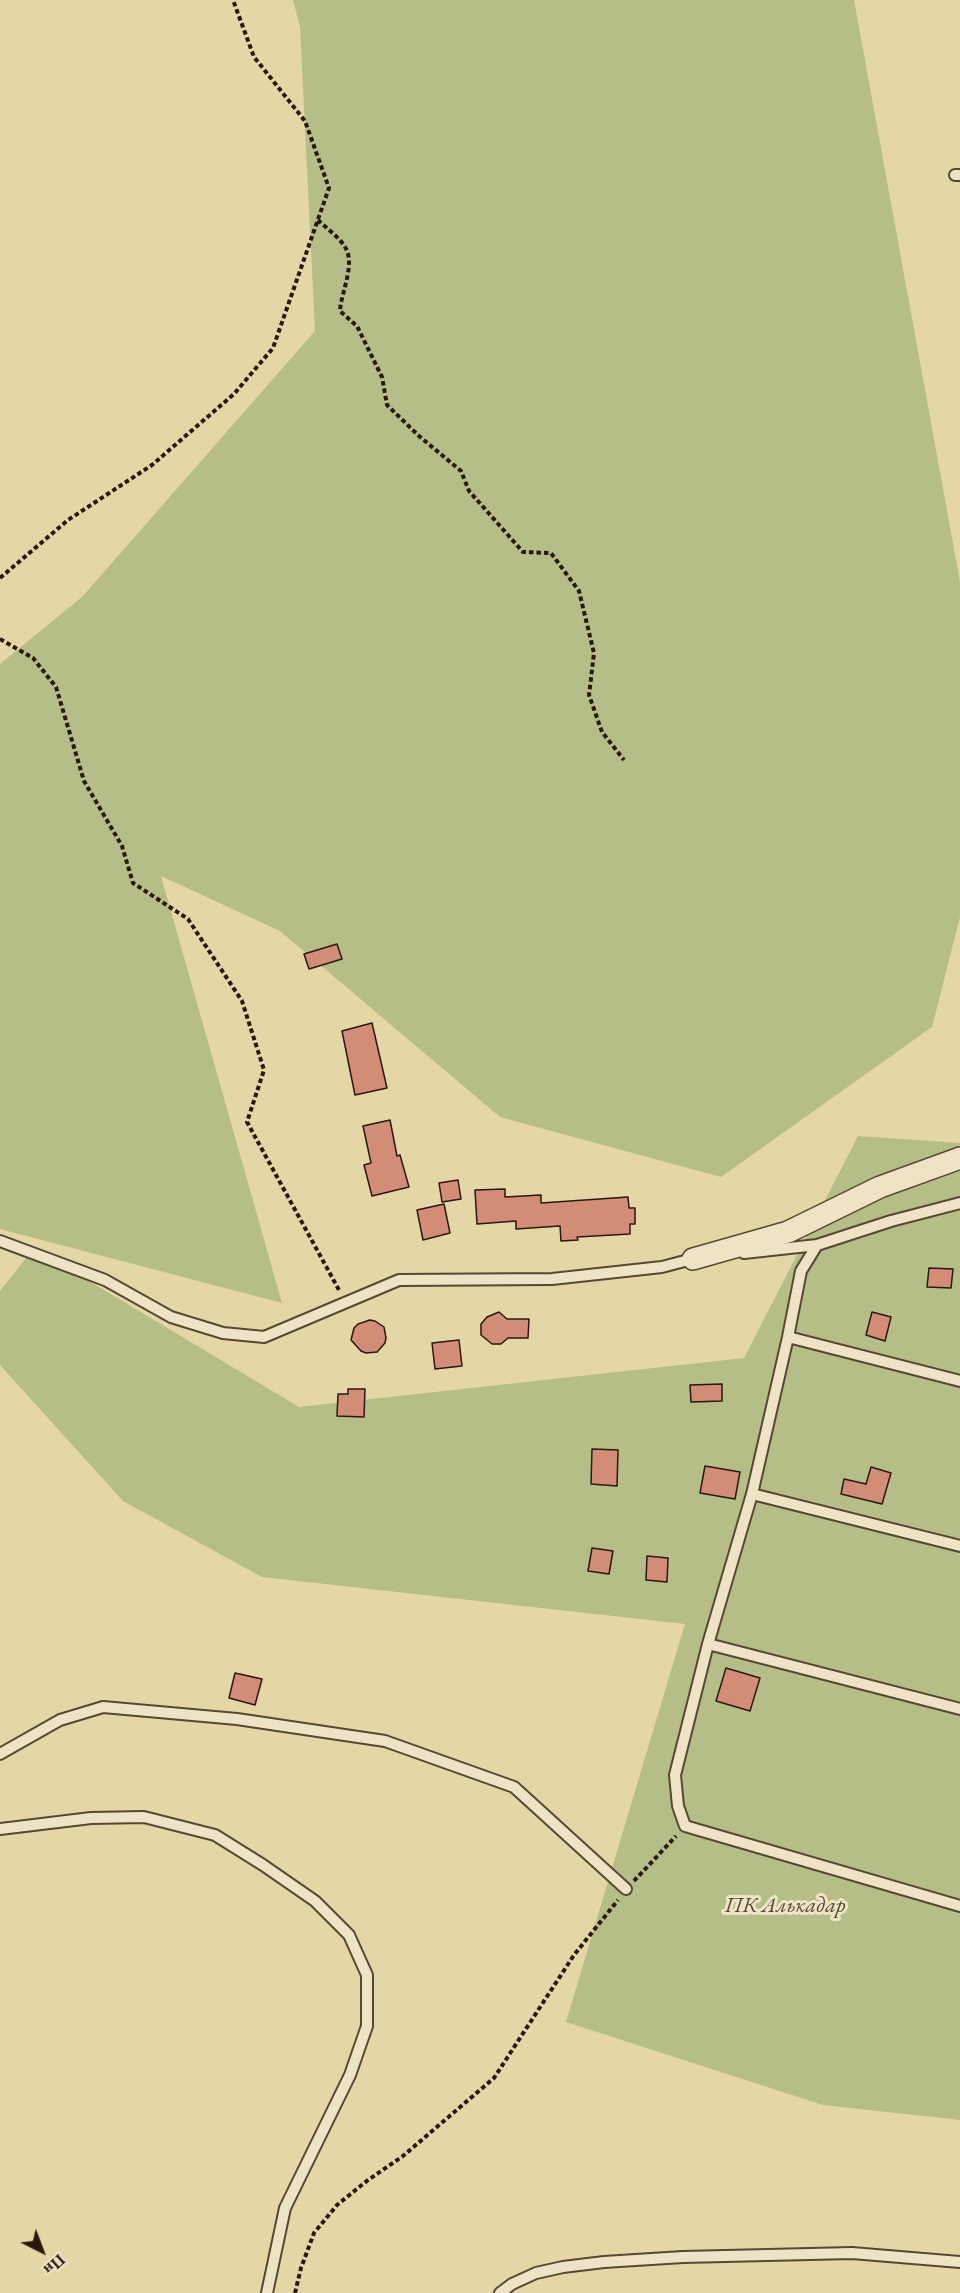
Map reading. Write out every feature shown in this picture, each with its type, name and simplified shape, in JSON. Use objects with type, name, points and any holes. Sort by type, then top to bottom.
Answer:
[{"type":"street","points":[[693,1259],[788,1232],[880,1188],[960,1158]]},
{"type":"lane","points":[[0,1241],[105,1280],[171,1317],[223,1333],[264,1337],[399,1280],[552,1279],[662,1267],[693,1259],[817,1245],[891,1221],[960,1203]]},
{"type":"lane","points":[[817,1245],[801,1270],[752,1494],[708,1644],[675,1775],[678,1806],[685,1826],[960,1906]]},
{"type":"lane","points":[[788,1337],[960,1380]]},
{"type":"lane","points":[[752,1494],[960,1546]]},
{"type":"lane","points":[[708,1644],[960,1709]]},
{"type":"lane","points":[[0,1754],[60,1720],[104,1707],[237,1719],[385,1740],[514,1787],[626,1889]]},
{"type":"lane","points":[[0,1828],[91,1818],[144,1817],[215,1835],[315,1901],[349,1935],[367,1975],[367,2025],[350,2075],[285,2208],[267,2293]]},
{"type":"lane","points":[[500,2293],[512,2284],[536,2273],[563,2267],[638,2260],[852,2253],[960,2262]]},
{"type":"path","points":[[0,578],[68,520],[152,465],[234,394],[273,348],[329,188],[305,121],[254,57],[233,0]]},
{"type":"path","points":[[318,220],[345,247],[350,263],[341,297],[340,311],[357,326],[382,376],[387,405],[419,436],[461,471],[469,491],[523,552],[551,553],[579,591],[594,653],[589,695],[602,732],[624,760]]},
{"type":"path","points":[[0,639],[33,658],[56,687],[84,781],[122,846],[133,883],[188,919],[242,1001],[264,1070],[247,1122],[345,1301]]},
{"type":"path","points":[[295,2293],[301,2268],[314,2233],[337,2205],[403,2156],[494,2078],[574,1955],[626,1889],[685,1826]]},
{"type":"green space","points":[[293,0],[854,0],[960,582],[960,917],[932,1027],[721,1177],[500,1117],[280,931],[161,876],[282,1303],[0,1229],[0,664],[82,597],[315,331],[300,26]]},
{"type":"green space","name":"ПК Алькадар","points":[[858,1136],[960,1143],[960,2120],[823,2105],[566,2022],[685,1624],[262,1577],[123,1501],[0,1365],[0,1291],[34,1248],[299,1407],[744,1358]]},
{"type":"building","points":[[337,944],[342,959],[309,969],[304,954]]},
{"type":"building","points":[[372,1023],[387,1088],[355,1095],[342,1031]]},
{"type":"building","points":[[390,1120],[397,1156],[400,1155],[409,1187],[372,1196],[364,1165],[371,1163],[363,1126]]},
{"type":"building","points":[[458,1180],[461,1199],[442,1202],[439,1183]]},
{"type":"building","points":[[505,1189],[505,1197],[541,1195],[541,1203],[628,1197],[629,1208],[635,1208],[635,1224],[630,1224],[630,1234],[577,1237],[578,1240],[561,1241],[560,1226],[516,1229],[516,1221],[477,1224],[475,1190]]},
{"type":"building","points":[[444,1204],[450,1233],[423,1240],[417,1210]]},
{"type":"building","points":[[929,1268],[953,1269],[951,1288],[927,1287]]},
{"type":"building","points":[[499,1312],[507,1319],[529,1319],[528,1338],[508,1338],[501,1344],[492,1344],[481,1335],[481,1324],[487,1317]]},
{"type":"building","points":[[872,1312],[891,1317],[885,1341],[866,1335]]},
{"type":"building","points":[[370,1320],[384,1327],[386,1338],[385,1343],[377,1352],[366,1353],[351,1340],[354,1328]]},
{"type":"building","points":[[459,1340],[462,1366],[435,1369],[432,1343]]},
{"type":"building","points":[[722,1384],[722,1401],[691,1402],[690,1385]]},
{"type":"building","points":[[348,1389],[365,1389],[364,1417],[337,1416],[338,1394],[348,1394]]},
{"type":"building","points":[[592,1449],[618,1450],[617,1486],[591,1484]]},
{"type":"building","points":[[705,1466],[740,1472],[735,1499],[700,1493]]},
{"type":"building","points":[[871,1467],[891,1473],[882,1504],[841,1494],[844,1479],[866,1484]]},
{"type":"building","points":[[592,1548],[613,1551],[609,1574],[588,1571]]},
{"type":"building","points":[[647,1556],[668,1558],[667,1582],[646,1580]]},
{"type":"building","points":[[726,1668],[760,1678],[750,1711],[716,1701]]},
{"type":"building","points":[[235,1673],[262,1679],[255,1705],[229,1698]]}]
